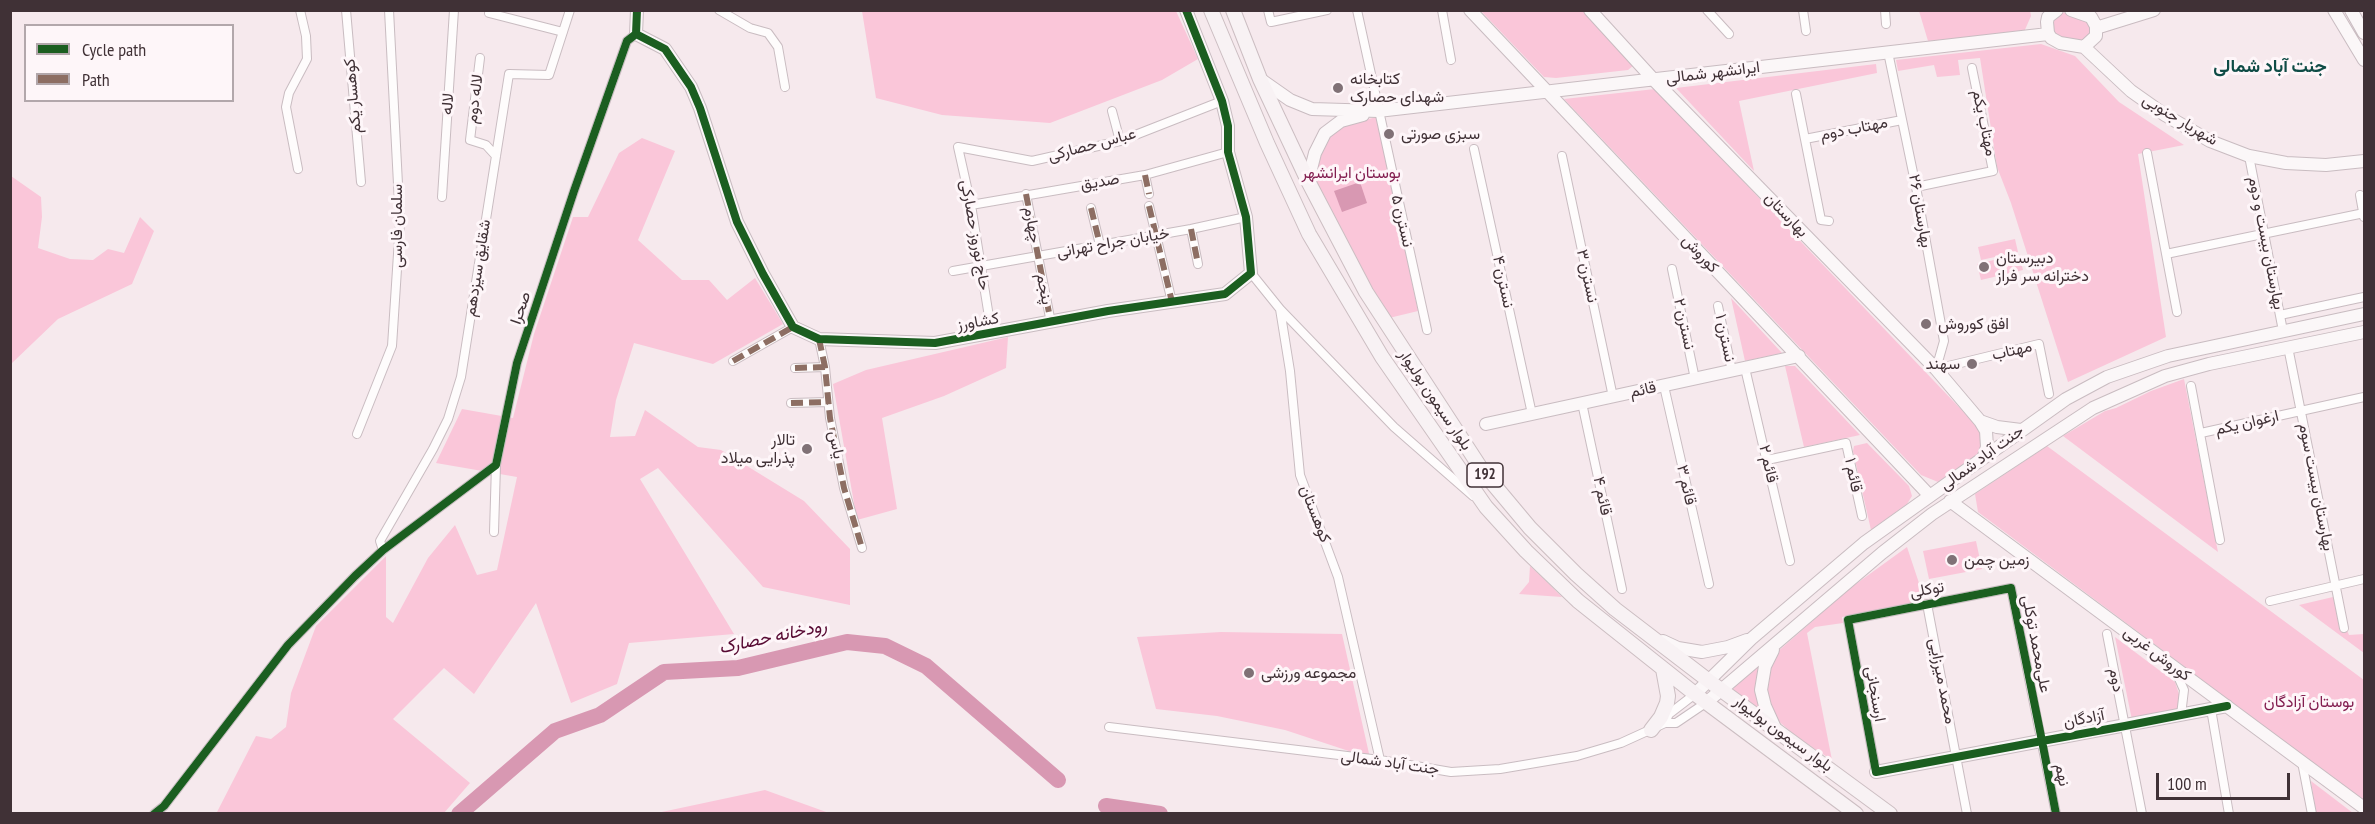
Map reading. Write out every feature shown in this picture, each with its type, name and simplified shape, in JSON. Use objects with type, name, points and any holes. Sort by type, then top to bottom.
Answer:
[{"type":"main road","name":"بلوار سیمون بولیوار","points":[[1211,10],[1267,143],[1310,234],[1382,357],[1486,507],[1526,551],[1578,601],[1695,694],[1856,813]]},
{"type":"main road","name":"بلوار سیمون بولیوار","points":[[1233,10],[1260,79],[1308,181],[1372,301],[1484,473],[1530,528],[1615,609],[1709,681],[1890,813]]},
{"type":"main road","points":[[1651,730],[1667,703],[1668,696],[1663,669]]},
{"type":"street","points":[[298,169],[286,107],[289,93],[307,59],[306,36],[300,10]]},
{"type":"street","name":"کوهسار یکم","points":[[346,10],[362,182]]},
{"type":"street","name":"سلمان فارسی","points":[[357,434],[393,346],[400,223],[389,10]]},
{"type":"street","name":"لاله","points":[[442,196],[454,10]]},
{"type":"street","name":"شقایق سیزدهم","points":[[383,550],[380,541],[448,419],[461,377],[509,74],[549,75],[570,10]]},
{"type":"street","points":[[638,10],[636,34],[665,49],[691,87],[737,222],[793,327],[733,361]]},
{"type":"street","points":[[719,10],[750,28],[768,33],[778,47],[785,87]]},
{"type":"street","points":[[1185,10],[1222,101],[1228,126],[1228,152],[1246,217],[1251,273]]},
{"type":"street","points":[[1268,10],[1271,22],[1327,10]]},
{"type":"street","name":"نسترن ۵","points":[[1357,10],[1427,330]]},
{"type":"street","points":[[1442,10],[1451,60]]},
{"type":"street","name":"کوروش","points":[[1470,10],[1930,496]]},
{"type":"street","name":"بهارستان","points":[[1590,10],[1653,79],[1936,369],[1986,431],[1987,447],[1984,456]]},
{"type":"street","points":[[1707,10],[1729,34]]},
{"type":"street","points":[[1803,10],[1806,31]]},
{"type":"street","points":[[1885,10],[1886,24]]},
{"type":"street","points":[[2056,10],[2047,22],[2048,34],[2060,43],[2084,47],[2093,41],[2096,28],[2091,17],[2071,10]]},
{"type":"street","points":[[2096,28],[2154,10]]},
{"type":"street","points":[[2334,10],[2364,60]]},
{"type":"street","points":[[2351,10],[2364,33]]},
{"type":"street","points":[[489,14],[563,32]]},
{"type":"street","name":"صحرا","points":[[494,532],[496,465],[517,363],[574,190],[627,41],[636,34]]},
{"type":"street","name":"ایرانشهر شمالی","points":[[1378,111],[2048,34]]},
{"type":"street","name":"شهریار جنوبی","points":[[2084,47],[2132,91],[2165,115],[2210,141],[2249,156],[2286,163],[2326,165],[2364,161]]},
{"type":"street","name":"بهارستان ۲۶","points":[[1888,52],[1916,187],[1944,341],[1936,369]]},
{"type":"street","name":"لاله دوم","points":[[480,58],[470,140],[486,145],[496,156]]},
{"type":"street","name":"مهتاب یکم","points":[[1916,187],[1993,171],[1972,68]]},
{"type":"street","points":[[1260,79],[1290,100],[1312,109],[1378,111]]},
{"type":"street","name":"مهتاب دوم","points":[[1797,94],[1821,220],[1829,221]]},
{"type":"street","name":"عباس حصارکی","points":[[958,147],[1032,161],[1120,141],[1222,101]]},
{"type":"street","points":[[1112,111],[1120,141]]},
{"type":"street","points":[[1308,181],[1315,153],[1325,134],[1341,121],[1378,111]]},
{"type":"street","name":"مهتاب دوم","points":[[1805,139],[1902,120]]},
{"type":"street","name":"حاج نوروز حصارکی","points":[[958,147],[971,205],[990,323]]},
{"type":"street","name":"نسترن ۴","points":[[1474,149],[1532,414]]},
{"type":"street","name":"صدیق","points":[[971,205],[1145,175],[1228,152]]},
{"type":"street","points":[[2147,153],[2177,312]]},
{"type":"street","name":"نسترن ۳","points":[[1562,156],[1613,397]]},
{"type":"street","name":"بهارستان بیست و دوم","points":[[2249,156],[2283,331]]},
{"type":"street","points":[[1145,175],[1149,194]]},
{"type":"street","name":"چهارم","points":[[1026,194],[1038,256]]},
{"type":"street","points":[[2166,254],[2364,215],[2360,195]]},
{"type":"street","points":[[1149,206],[1172,302]]},
{"type":"street","points":[[1091,208],[1100,245]]},
{"type":"street","name":"خیابان جراح تهرانی","points":[[953,271],[1191,229],[1246,217]]},
{"type":"street","points":[[1191,229],[1198,264]]},
{"type":"street","name":"پنجم","points":[[1038,256],[1051,323]]},
{"type":"street","name":"نسترن ۲","points":[[1672,269],[1695,379]]},
{"type":"street","name":"کشاورز","points":[[793,327],[819,339],[935,343],[1226,294],[1251,273]]},
{"type":"street","name":"کوهستان","points":[[1251,273],[1280,309],[1290,371],[1300,475],[1338,577],[1380,760]]},
{"type":"street","points":[[2280,315],[2364,297]]},
{"type":"street","name":"نسترن ۱","points":[[1718,306],[1732,371]]},
{"type":"street","points":[[1280,309],[1394,427],[1486,507]]},
{"type":"street","name":"جنت آباد شمالی","points":[[1665,723],[1669,714],[1695,694],[1751,639],[1864,543],[2066,399],[2107,377],[2168,356],[2364,314]]},
{"type":"street","name":"جنت آباد شمالی","points":[[1110,727],[1380,760],[1450,772],[1500,769],[1577,756],[1621,743],[1665,723],[1676,723],[1707,702],[1882,553],[1950,501],[2093,408],[2165,376],[2209,364],[2364,332]]},
{"type":"street","name":"یاس","points":[[819,339],[844,488],[862,548]]},
{"type":"street","name":"مهتاب","points":[[1936,369],[2039,345],[2049,394]]},
{"type":"street","name":"بهارستان بیست سوم","points":[[2288,347],[2344,628]]},
{"type":"street","name":"قائم","points":[[1486,424],[1799,357]]},
{"type":"street","points":[[795,368],[825,367]]},
{"type":"street","name":"قائم ۲","points":[[1745,368],[1790,561]]},
{"type":"street","name":"قائم ۳","points":[[1664,386],[1708,584]]},
{"type":"street","points":[[2191,386],[2220,540]]},
{"type":"street","name":"ارغوان یکم","points":[[2201,433],[2364,397]]},
{"type":"street","points":[[791,403],[828,402]]},
{"type":"street","name":"قائم ۴","points":[[1582,403],[1622,589]]},
{"type":"street","points":[[1980,421],[1997,428],[2021,430]]},
{"type":"street","name":"قائم ۱","points":[[1767,460],[1846,443],[1862,516]]},
{"type":"street","points":[[154,813],[164,807],[288,645],[354,576],[383,550],[496,465]]},
{"type":"street","name":"کوروش غربی","points":[[1950,501],[2302,762],[2361,809]]},
{"type":"street","points":[[2270,601],[2364,579]]},
{"type":"street","name":"توکلی","points":[[1848,620],[2012,588]]},
{"type":"street","name":"علی‌محمد توکلی","points":[[2012,588],[2042,741]]},
{"type":"street","name":"محمد میرزایی","points":[[1927,604],[1967,813]]},
{"type":"street","name":"ارسنجانی","points":[[1848,620],[1875,772]]},
{"type":"street","name":"دوم","points":[[2107,634],[2142,813]]},
{"type":"street","points":[[1655,638],[1678,648],[1702,652],[1728,647],[1751,639]]},
{"type":"street","points":[[1775,728],[1761,690],[1765,666],[1779,642]]},
{"type":"street","points":[[2173,666],[2184,690],[2181,715]]},
{"type":"street","name":"آزادگان","points":[[1875,772],[2227,706]]},
{"type":"street","points":[[2211,709],[2229,813]]},
{"type":"street","name":"نهم","points":[[2042,741],[2056,813]]},
{"type":"street","points":[[2302,762],[2312,813]]},
{"type":"green space","points":[[2030,10],[2031,16],[2024,32],[1928,41],[1919,11]]},
{"type":"green space","points":[[862,11],[1176,11],[1198,59],[1162,80],[1050,123],[942,115],[876,98]]},
{"type":"green space","points":[[1481,11],[1583,11],[1634,65],[1628,70],[1556,78],[1544,77]]},
{"type":"green space","points":[[2061,12],[2084,17],[2093,32],[2080,43],[2053,35],[2053,17]]},
{"type":"green space","points":[[2041,44],[2075,56],[2119,102],[2184,145],[2138,154],[2166,337],[2068,382],[2011,203],[1997,167],[1980,58],[1958,60],[1960,75],[1937,77],[1934,65],[1898,71],[1896,60]]},
{"type":"green space","points":[[1876,64],[1877,73],[1739,101],[1754,171],[1676,88]]},
{"type":"green space","points":[[1655,89],[1977,426],[1983,436],[1985,446],[1979,455],[1938,482],[1921,475],[1564,99]]},
{"type":"green space","name":"بوستان ایرانشهر","points":[[1377,117],[1418,311],[1389,318],[1318,189],[1315,176],[1315,164],[1327,139],[1343,125]]},
{"type":"green space","points":[[642,138],[675,151],[638,240],[682,280],[709,280],[727,300],[755,278],[783,324],[713,364],[634,343],[616,400],[610,437],[635,436],[645,410],[698,447],[721,450],[804,501],[850,549],[850,605],[763,587],[658,468],[640,479],[734,634],[629,643],[617,684],[571,703],[536,603],[474,694],[444,668],[393,719],[470,783],[444,813],[216,814],[256,736],[271,739],[286,727],[291,693],[316,626],[386,556],[386,617],[393,623],[428,558],[455,525],[477,575],[497,570],[517,477],[436,463],[462,409],[513,418],[534,334],[573,217],[588,217],[619,153]]},
{"type":"green space","points":[[11,176],[41,197],[42,217],[38,248],[70,259],[93,260],[108,249],[124,253],[140,217],[154,231],[132,284],[58,319],[11,364]]},
{"type":"green space","points":[[2015,239],[2018,252],[1981,260],[1978,247]]},
{"type":"green space","points":[[2019,254],[2023,270],[1981,280],[1977,264]]},
{"type":"green space","points":[[1731,298],[1782,353],[1745,361]]},
{"type":"green space","points":[[1008,337],[1006,368],[944,396],[882,418],[897,509],[857,520],[833,384],[866,370]]},
{"type":"green space","points":[[1785,366],[1795,366],[1860,435],[1804,447]]},
{"type":"green space","points":[[2184,379],[2218,552],[2063,436],[2105,411]]},
{"type":"green space","points":[[1867,443],[1909,486],[1912,496],[1907,504],[1871,530],[1853,451],[1854,446]]},
{"type":"green space","name":"بوستان آزادگان","points":[[2047,446],[2364,680],[2364,801],[2318,766],[2269,737],[2265,727],[1978,512],[1975,494]]},
{"type":"green space","name":"زمین چمن","points":[[1976,541],[1982,569],[1929,579],[1923,551]]},
{"type":"green space","points":[[1907,547],[1925,601],[1842,617],[1843,623],[1815,627],[1807,633],[1832,760],[1798,738],[1775,718],[1767,702],[1766,677],[1776,653],[1849,589]]},
{"type":"green space","points":[[1530,566],[1562,597],[1519,594],[1529,582]]},
{"type":"green space","points":[[2333,597],[2349,635],[2364,634],[2364,653],[2299,605]]},
{"type":"green space","name":"مجموعه ورزشی","points":[[1221,632],[1342,634],[1370,758],[1285,730],[1217,716],[1156,709],[1137,637]]},
{"type":"green space","points":[[2115,637],[2175,682],[2181,708],[2174,713],[2132,720]]},
{"type":"green space","points":[[1765,658],[1766,714],[1732,690]]},
{"type":"green space","points":[[2311,781],[2353,813],[2316,813]]},
{"type":"green space","points":[[765,790],[829,813],[657,813]]},
{"type":"shaded area","points":[[1360,182],[1367,203],[1342,212],[1334,191]]},
{"type":"waterway","name":"رودخانه حصارک","points":[[459,814],[555,731],[600,715],[664,672],[738,668],[847,642],[885,646],[926,666],[1058,780]]},
{"type":"waterway","name":"رودخانه حصارک","points":[[1106,806],[1160,814]]},
{"type":"marked path","points":[[1145,175],[1149,194]]},
{"type":"marked path","points":[[1026,194],[1051,323]]},
{"type":"marked path","points":[[1149,206],[1172,302]]},
{"type":"marked path","points":[[1091,208],[1100,245]]},
{"type":"marked path","points":[[1191,229],[1198,264]]},
{"type":"marked path","points":[[733,361],[793,327]]},
{"type":"marked path","points":[[819,339],[825,367],[830,418],[844,488],[862,548]]},
{"type":"marked path","points":[[795,368],[825,367]]},
{"type":"marked path","points":[[791,403],[828,402]]},
{"type":"cycle path","points":[[637,10],[636,34],[665,49],[691,87],[737,222],[793,327],[819,339],[935,343],[1108,311],[1225,294],[1251,273],[1246,217],[1228,152],[1228,126],[1222,101],[1186,10]]},
{"type":"cycle path","points":[[154,814],[164,806],[288,645],[355,576],[383,550],[496,465],[517,363],[627,41],[636,34]]},
{"type":"cycle path","points":[[2056,814],[2042,741],[2011,588],[1848,620],[1876,772],[2042,741],[2125,726],[2227,706]]},
{"type":"place","name":"کتابخانه شهدای حصارک","points":[[1338,88]]},
{"type":"place","name":"سبزی صورتی","points":[[1389,134]]},
{"type":"place","name":"دبیرستان دخترانه سر فراز","points":[[1984,267]]},
{"type":"place","name":"افق کوروش","points":[[1926,324]]},
{"type":"place","name":"سهند","points":[[1972,364]]},
{"type":"place","name":"تالار پذرایی میلاد","points":[[807,449]]},
{"type":"place","name":"زمین چمن","points":[[1952,560]]},
{"type":"place","name":"مجموعه ورزشی","points":[[1249,673]]},
{"type":"district","name":"جنت‌ آباد شمالی","points":[[2270,67]]}]
